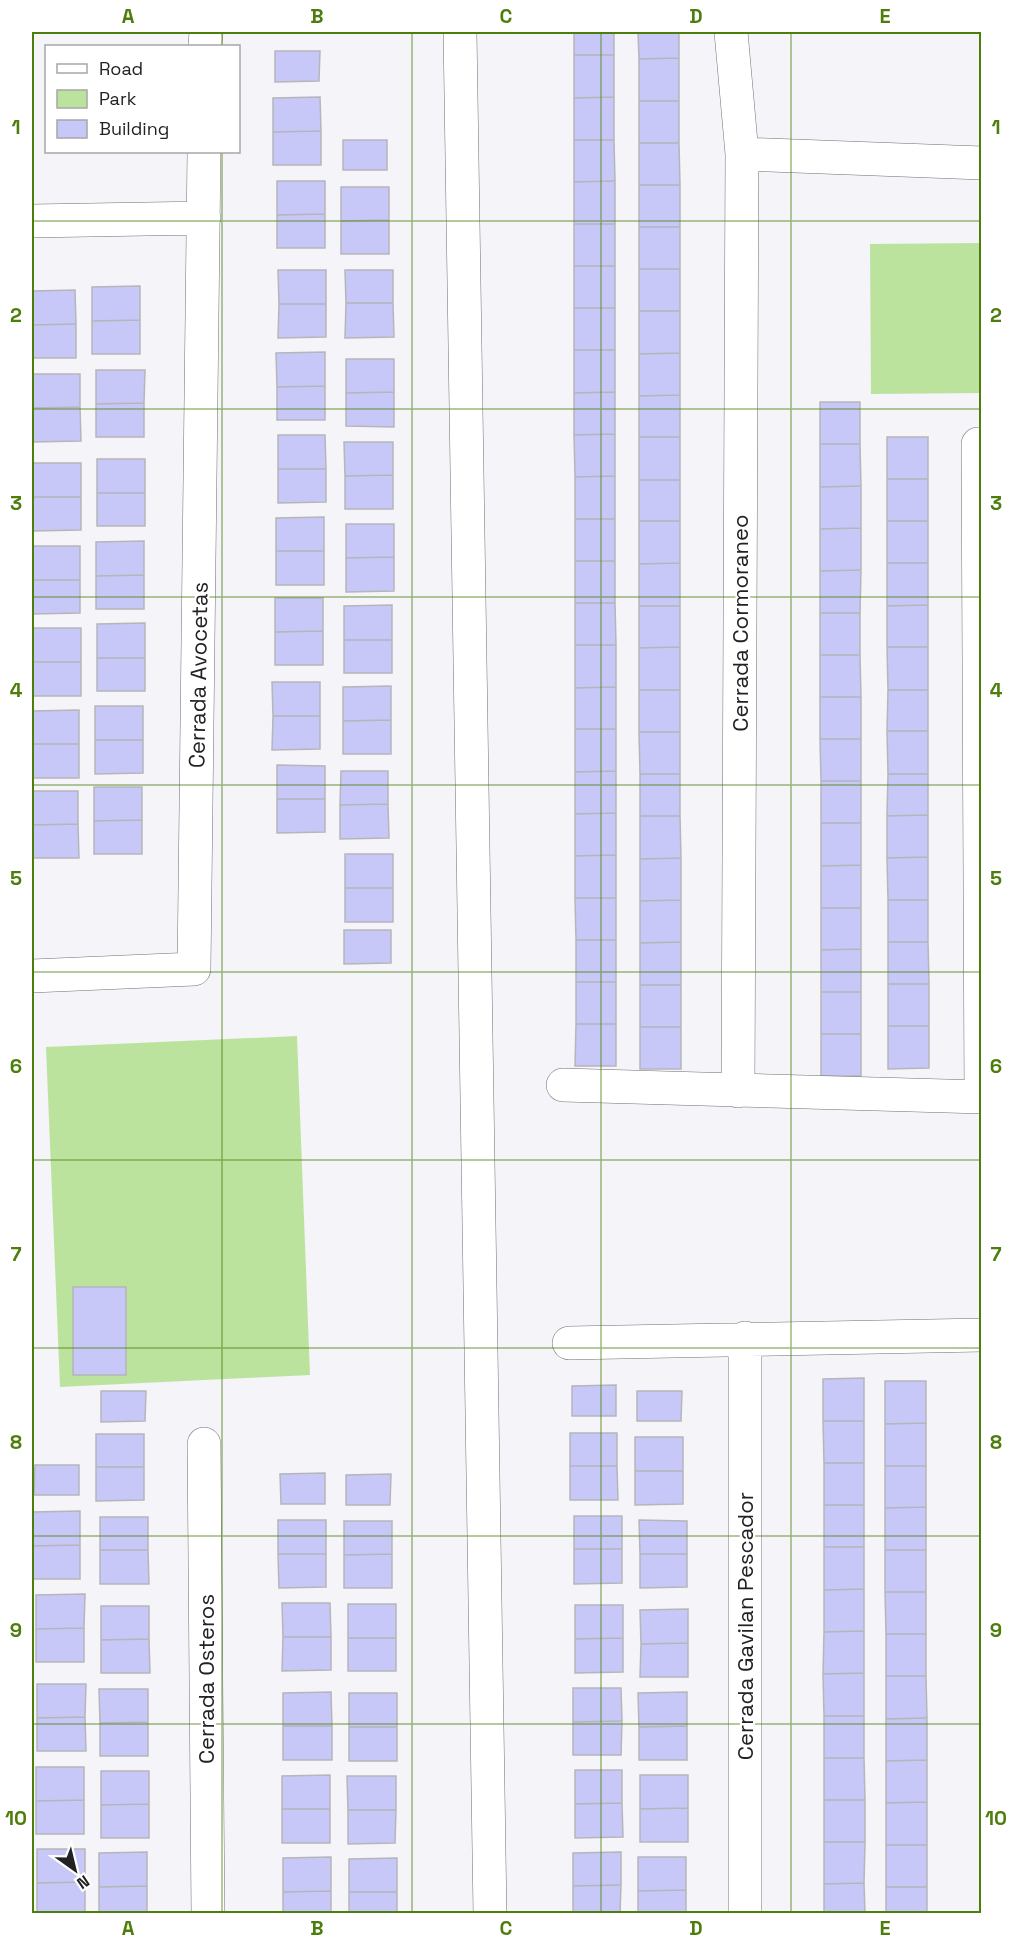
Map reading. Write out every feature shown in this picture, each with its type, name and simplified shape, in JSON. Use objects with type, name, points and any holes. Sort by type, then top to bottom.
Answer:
[{"type":"street","points":[[460,32],[490,1914]]},
{"type":"street","name":"Cerrada Cormoraneo","points":[[730,32],[742,154],[738,1091]]},
{"type":"street","name":"Cerrada Avocetas","points":[[32,976],[194,969],[204,153]]},
{"type":"street","points":[[742,154],[981,163]]},
{"type":"street","points":[[32,221],[204,218]]},
{"type":"street","points":[[564,1085],[981,1097],[978,444]]},
{"type":"street","points":[[569,1343],[981,1335]]},
{"type":"street","name":"Cerrada Gavilan Pescador","points":[[745,1338],[745,1914]]},
{"type":"street","name":"Cerrada Osteros","points":[[204,1444],[208,1914]]},
{"type":"green space","points":[[981,243],[981,393],[871,394],[870,244]]},
{"type":"green space","points":[[297,1036],[310,1375],[60,1387],[46,1047]]},
{"type":"building","points":[[574,32],[614,32],[614,55],[574,55]]},
{"type":"building","points":[[638,32],[679,32],[679,58],[639,59]]},
{"type":"building","points":[[275,51],[320,51],[319,81],[275,82]]},
{"type":"building","points":[[574,55],[614,55],[614,97],[574,98]]},
{"type":"building","points":[[679,58],[679,101],[639,101],[639,59]]},
{"type":"building","points":[[320,97],[321,131],[273,132],[273,98]]},
{"type":"building","points":[[614,97],[614,140],[574,140],[574,98]]},
{"type":"building","points":[[639,101],[679,101],[679,143],[639,143]]},
{"type":"building","points":[[321,131],[321,165],[273,165],[273,132]]},
{"type":"building","points":[[343,140],[387,140],[387,170],[343,170]]},
{"type":"building","points":[[574,140],[614,140],[615,181],[574,182]]},
{"type":"building","points":[[639,143],[679,143],[680,185],[639,185]]},
{"type":"building","points":[[277,181],[325,181],[325,214],[277,215]]},
{"type":"building","points":[[615,181],[615,224],[574,224],[574,182]]},
{"type":"building","points":[[639,185],[680,185],[680,227],[639,227]]},
{"type":"building","points":[[341,187],[389,187],[389,220],[341,221]]},
{"type":"building","points":[[325,214],[325,248],[277,248],[277,215]]},
{"type":"building","points":[[389,220],[389,254],[341,254],[341,221]]},
{"type":"building","points":[[574,224],[615,224],[615,266],[574,266]]},
{"type":"building","points":[[639,227],[680,227],[680,269],[639,269]]},
{"type":"building","points":[[574,266],[615,266],[615,308],[574,308]]},
{"type":"building","points":[[639,269],[680,269],[680,311],[639,311]]},
{"type":"building","points":[[278,270],[326,270],[326,304],[279,304]]},
{"type":"building","points":[[345,270],[393,270],[393,303],[346,303]]},
{"type":"building","points":[[140,286],[140,320],[92,321],[92,287]]},
{"type":"building","points":[[75,290],[76,324],[32,325],[32,291]]},
{"type":"building","points":[[346,303],[393,303],[394,337],[345,338]]},
{"type":"building","points":[[279,304],[326,304],[326,337],[278,338]]},
{"type":"building","points":[[574,308],[615,308],[615,350],[574,350]]},
{"type":"building","points":[[639,311],[680,311],[680,353],[639,354]]},
{"type":"building","points":[[140,320],[140,354],[92,354],[92,321]]},
{"type":"building","points":[[76,324],[76,358],[32,358],[32,325]]},
{"type":"building","points":[[574,350],[615,350],[615,392],[574,393]]},
{"type":"building","points":[[325,352],[325,386],[277,387],[276,353]]},
{"type":"building","points":[[680,353],[680,395],[639,396],[639,354]]},
{"type":"building","points":[[346,359],[394,359],[394,392],[346,393]]},
{"type":"building","points":[[96,370],[145,370],[144,403],[96,404]]},
{"type":"building","points":[[32,374],[80,374],[80,407],[32,408]]},
{"type":"building","points":[[325,386],[325,420],[277,420],[277,387]]},
{"type":"building","points":[[394,392],[394,427],[346,426],[346,393]]},
{"type":"building","points":[[615,392],[615,434],[574,435],[574,393]]},
{"type":"building","points":[[680,395],[680,437],[639,437],[639,396]]},
{"type":"building","points":[[820,402],[860,402],[860,444],[820,444]]},
{"type":"building","points":[[144,403],[144,437],[96,437],[96,404]]},
{"type":"building","points":[[80,407],[81,441],[32,442],[32,408]]},
{"type":"building","points":[[615,434],[615,476],[575,477],[574,435]]},
{"type":"building","points":[[278,435],[325,435],[326,469],[278,469]]},
{"type":"building","points":[[639,437],[680,437],[680,480],[639,480]]},
{"type":"building","points":[[887,437],[928,437],[928,479],[887,479]]},
{"type":"building","points":[[344,442],[393,442],[393,475],[345,476]]},
{"type":"building","points":[[820,444],[860,444],[861,486],[820,487]]},
{"type":"building","points":[[97,459],[145,459],[145,493],[97,493]]},
{"type":"building","points":[[33,463],[81,463],[81,497],[33,497]]},
{"type":"building","points":[[278,469],[326,469],[326,502],[278,503]]},
{"type":"building","points":[[393,475],[393,509],[345,509],[345,476]]},
{"type":"building","points":[[615,476],[615,519],[575,519],[575,477]]},
{"type":"building","points":[[887,479],[928,479],[928,521],[887,521]]},
{"type":"building","points":[[639,480],[680,480],[680,521],[639,521]]},
{"type":"building","points":[[861,486],[861,528],[820,529],[820,487]]},
{"type":"building","points":[[97,493],[145,493],[145,526],[97,526]]},
{"type":"building","points":[[33,497],[81,497],[81,530],[33,531]]},
{"type":"building","points":[[324,517],[324,551],[276,551],[276,518]]},
{"type":"building","points":[[575,519],[615,519],[615,561],[575,561]]},
{"type":"building","points":[[639,521],[680,521],[680,563],[639,564]]},
{"type":"building","points":[[887,521],[928,521],[928,563],[887,563]]},
{"type":"building","points":[[346,524],[394,524],[394,557],[346,558]]},
{"type":"building","points":[[861,528],[861,570],[820,571],[820,529]]},
{"type":"building","points":[[144,541],[144,575],[96,576],[96,542]]},
{"type":"building","points":[[32,546],[80,546],[80,580],[32,580]]},
{"type":"building","points":[[276,551],[324,551],[324,585],[276,585]]},
{"type":"building","points":[[394,557],[394,591],[346,592],[346,558]]},
{"type":"building","points":[[575,561],[615,561],[615,603],[575,603]]},
{"type":"building","points":[[680,563],[680,606],[639,606],[639,564]]},
{"type":"building","points":[[887,563],[928,563],[928,605],[887,606]]},
{"type":"building","points":[[861,570],[860,613],[820,613],[820,571]]},
{"type":"building","points":[[144,575],[144,609],[96,609],[96,576]]},
{"type":"building","points":[[32,580],[80,580],[80,613],[32,614]]},
{"type":"building","points":[[275,598],[323,598],[323,631],[275,632]]},
{"type":"building","points":[[575,603],[615,603],[616,645],[575,645]]},
{"type":"building","points":[[392,605],[392,640],[344,640],[344,606]]},
{"type":"building","points":[[928,605],[928,647],[887,647],[887,606]]},
{"type":"building","points":[[639,606],[680,606],[680,647],[639,648]]},
{"type":"building","points":[[820,613],[860,613],[860,655],[820,655]]},
{"type":"building","points":[[145,623],[145,658],[97,658],[97,624]]},
{"type":"building","points":[[33,628],[81,628],[81,662],[33,662]]},
{"type":"building","points":[[323,631],[323,665],[275,665],[275,632]]},
{"type":"building","points":[[344,640],[392,640],[392,673],[344,673]]},
{"type":"building","points":[[575,645],[616,645],[616,687],[575,688]]},
{"type":"building","points":[[680,647],[680,690],[639,690],[639,648]]},
{"type":"building","points":[[887,647],[928,647],[928,690],[888,690]]},
{"type":"building","points":[[820,655],[860,655],[861,697],[820,697]]},
{"type":"building","points":[[97,658],[145,658],[145,691],[97,691]]},
{"type":"building","points":[[33,662],[81,662],[81,696],[33,696]]},
{"type":"building","points":[[272,682],[320,682],[320,716],[273,716]]},
{"type":"building","points":[[391,686],[391,720],[343,721],[343,687]]},
{"type":"building","points":[[616,687],[616,729],[575,729],[575,688]]},
{"type":"building","points":[[639,690],[680,690],[680,732],[639,732]]},
{"type":"building","points":[[888,690],[928,690],[928,731],[887,731]]},
{"type":"building","points":[[820,697],[861,697],[861,739],[820,739]]},
{"type":"building","points":[[95,706],[143,706],[143,740],[95,740]]},
{"type":"building","points":[[79,710],[79,744],[32,744],[32,711]]},
{"type":"building","points":[[273,716],[320,716],[320,749],[272,750]]},
{"type":"building","points":[[391,720],[391,754],[343,754],[343,721]]},
{"type":"building","points":[[575,729],[616,729],[616,771],[575,772]]},
{"type":"building","points":[[887,731],[928,731],[928,774],[888,774]]},
{"type":"building","points":[[639,732],[680,732],[680,774],[640,774]]},
{"type":"building","points":[[820,739],[861,739],[861,781],[821,781]]},
{"type":"building","points":[[95,740],[143,740],[143,773],[95,774]]},
{"type":"building","points":[[32,744],[79,744],[79,778],[32,778]]},
{"type":"building","points":[[277,765],[325,766],[325,799],[277,799]]},
{"type":"building","points":[[341,771],[388,771],[388,804],[340,805]]},
{"type":"building","points":[[616,771],[616,813],[575,814],[575,772]]},
{"type":"building","points":[[640,774],[680,774],[680,816],[640,816]]},
{"type":"building","points":[[888,774],[928,774],[928,815],[887,816]]},
{"type":"building","points":[[821,781],[861,781],[861,823],[821,823]]},
{"type":"building","points":[[94,787],[142,787],[142,820],[94,821]]},
{"type":"building","points":[[32,791],[78,791],[78,824],[32,825]]},
{"type":"building","points":[[277,799],[325,799],[325,832],[277,833]]},
{"type":"building","points":[[388,804],[389,838],[340,839],[340,805]]},
{"type":"building","points":[[616,813],[616,855],[575,856],[575,814]]},
{"type":"building","points":[[928,815],[928,857],[887,858],[887,816]]},
{"type":"building","points":[[640,816],[680,816],[681,858],[640,859]]},
{"type":"building","points":[[142,820],[142,854],[94,854],[94,821]]},
{"type":"building","points":[[821,823],[861,823],[861,865],[821,866]]},
{"type":"building","points":[[78,824],[79,858],[32,858],[32,825]]},
{"type":"building","points":[[345,854],[393,854],[393,888],[345,888]]},
{"type":"building","points":[[616,855],[616,898],[575,898],[575,856]]},
{"type":"building","points":[[928,857],[928,900],[888,900],[887,858]]},
{"type":"building","points":[[681,858],[681,900],[640,901],[640,859]]},
{"type":"building","points":[[861,865],[861,908],[821,908],[821,866]]},
{"type":"building","points":[[345,888],[393,888],[393,922],[345,922]]},
{"type":"building","points":[[575,898],[616,898],[616,940],[576,940]]},
{"type":"building","points":[[681,900],[681,942],[640,943],[640,901]]},
{"type":"building","points":[[888,900],[928,900],[928,942],[888,942]]},
{"type":"building","points":[[821,908],[861,908],[861,949],[821,950]]},
{"type":"building","points":[[344,930],[391,930],[391,963],[344,964]]},
{"type":"building","points":[[576,940],[616,940],[616,982],[576,982]]},
{"type":"building","points":[[681,942],[681,985],[640,985],[640,943]]},
{"type":"building","points":[[888,942],[928,942],[929,984],[888,984]]},
{"type":"building","points":[[861,949],[861,992],[821,992],[821,950]]},
{"type":"building","points":[[576,982],[616,982],[616,1024],[576,1024]]},
{"type":"building","points":[[888,984],[929,984],[929,1026],[888,1026]]},
{"type":"building","points":[[640,985],[681,985],[681,1027],[640,1027]]},
{"type":"building","points":[[821,992],[861,992],[861,1034],[821,1034]]},
{"type":"building","points":[[576,1024],[616,1024],[616,1066],[575,1066]]},
{"type":"building","points":[[888,1026],[929,1026],[929,1068],[888,1069]]},
{"type":"building","points":[[640,1027],[681,1027],[681,1069],[640,1069]]},
{"type":"building","points":[[821,1034],[861,1034],[861,1076],[821,1076]]},
{"type":"building","points":[[73,1287],[126,1287],[126,1375],[73,1375]]},
{"type":"building","points":[[864,1378],[864,1421],[823,1421],[823,1379]]},
{"type":"building","points":[[885,1381],[926,1381],[926,1423],[885,1424]]},
{"type":"building","points":[[616,1385],[616,1416],[572,1416],[572,1386]]},
{"type":"building","points":[[101,1391],[146,1391],[145,1421],[101,1422]]},
{"type":"building","points":[[637,1391],[682,1391],[681,1421],[637,1421]]},
{"type":"building","points":[[823,1421],[864,1421],[864,1463],[824,1463]]},
{"type":"building","points":[[926,1423],[926,1466],[885,1466],[885,1424]]},
{"type":"building","points":[[570,1433],[617,1433],[617,1466],[570,1466]]},
{"type":"building","points":[[96,1434],[144,1434],[144,1467],[96,1467]]},
{"type":"building","points":[[635,1437],[683,1437],[683,1471],[635,1471]]},
{"type":"building","points":[[824,1463],[864,1463],[864,1505],[824,1505]]},
{"type":"building","points":[[35,1465],[79,1465],[79,1495],[34,1495]]},
{"type":"building","points":[[570,1466],[617,1466],[618,1500],[570,1500]]},
{"type":"building","points":[[885,1466],[926,1466],[926,1507],[885,1508]]},
{"type":"building","points":[[96,1467],[144,1467],[144,1500],[96,1501]]},
{"type":"building","points":[[635,1471],[683,1471],[683,1504],[635,1505]]},
{"type":"building","points":[[325,1473],[325,1504],[281,1504],[280,1474]]},
{"type":"building","points":[[391,1474],[390,1505],[346,1505],[346,1475]]},
{"type":"building","points":[[824,1505],[864,1505],[864,1547],[824,1547]]},
{"type":"building","points":[[926,1507],[926,1550],[885,1550],[885,1508]]},
{"type":"building","points":[[80,1511],[80,1545],[32,1546],[32,1512]]},
{"type":"building","points":[[574,1516],[622,1516],[622,1549],[574,1549]]},
{"type":"building","points":[[100,1517],[148,1517],[148,1550],[100,1550]]},
{"type":"building","points":[[278,1520],[326,1520],[326,1554],[278,1554]]},
{"type":"building","points":[[639,1520],[687,1521],[687,1554],[640,1554]]},
{"type":"building","points":[[344,1521],[392,1521],[392,1554],[344,1555]]},
{"type":"building","points":[[80,1545],[80,1579],[32,1579],[32,1546]]},
{"type":"building","points":[[824,1547],[864,1547],[864,1589],[824,1590]]},
{"type":"building","points":[[574,1549],[622,1549],[622,1583],[574,1584]]},
{"type":"building","points":[[100,1550],[148,1550],[149,1584],[100,1584]]},
{"type":"building","points":[[885,1550],[926,1550],[926,1592],[885,1592]]},
{"type":"building","points":[[278,1554],[326,1554],[326,1587],[279,1588]]},
{"type":"building","points":[[392,1554],[392,1588],[344,1588],[344,1555]]},
{"type":"building","points":[[640,1554],[687,1554],[687,1587],[640,1588]]},
{"type":"building","points":[[864,1589],[864,1631],[824,1632],[824,1590]]},
{"type":"building","points":[[885,1592],[926,1592],[926,1634],[886,1634]]},
{"type":"building","points":[[85,1594],[84,1628],[36,1629],[36,1595]]},
{"type":"building","points":[[282,1603],[330,1603],[331,1637],[283,1637]]},
{"type":"building","points":[[348,1604],[396,1604],[396,1638],[348,1638]]},
{"type":"building","points":[[575,1605],[623,1605],[623,1638],[575,1639]]},
{"type":"building","points":[[101,1606],[149,1606],[149,1639],[101,1640]]},
{"type":"building","points":[[688,1609],[688,1643],[641,1644],[640,1610]]},
{"type":"building","points":[[84,1628],[84,1662],[36,1662],[36,1629]]},
{"type":"building","points":[[864,1631],[864,1673],[823,1674],[824,1632]]},
{"type":"building","points":[[886,1634],[926,1634],[926,1676],[886,1676]]},
{"type":"building","points":[[283,1637],[331,1637],[331,1670],[282,1671]]},
{"type":"building","points":[[348,1638],[396,1638],[396,1671],[348,1671]]},
{"type":"building","points":[[623,1638],[623,1672],[575,1673],[575,1639]]},
{"type":"building","points":[[149,1639],[150,1673],[101,1673],[101,1640]]},
{"type":"building","points":[[688,1643],[688,1677],[640,1677],[641,1644]]},
{"type":"building","points":[[864,1673],[864,1716],[824,1716],[823,1674]]},
{"type":"building","points":[[886,1676],[926,1676],[927,1718],[886,1719]]},
{"type":"building","points":[[37,1684],[86,1684],[85,1717],[37,1718]]},
{"type":"building","points":[[573,1688],[621,1688],[622,1721],[573,1722]]},
{"type":"building","points":[[99,1689],[148,1689],[148,1722],[100,1723]]},
{"type":"building","points":[[331,1692],[332,1726],[283,1726],[283,1693]]},
{"type":"building","points":[[687,1692],[687,1726],[639,1727],[638,1693]]},
{"type":"building","points":[[349,1693],[397,1693],[397,1727],[349,1727]]},
{"type":"building","points":[[824,1716],[864,1716],[864,1758],[824,1758]]},
{"type":"building","points":[[85,1717],[86,1751],[37,1751],[37,1718]]},
{"type":"building","points":[[927,1718],[927,1760],[886,1761],[886,1719]]},
{"type":"building","points":[[622,1721],[621,1755],[573,1755],[573,1722]]},
{"type":"building","points":[[148,1722],[148,1756],[100,1756],[100,1723]]},
{"type":"building","points":[[283,1726],[332,1726],[332,1760],[283,1760]]},
{"type":"building","points":[[687,1726],[687,1760],[639,1760],[639,1727]]},
{"type":"building","points":[[349,1727],[397,1727],[397,1761],[349,1761]]},
{"type":"building","points":[[824,1758],[864,1758],[865,1800],[824,1800]]},
{"type":"building","points":[[927,1760],[927,1802],[886,1803],[886,1761]]},
{"type":"building","points":[[36,1767],[84,1767],[84,1800],[36,1801]]},
{"type":"building","points":[[575,1770],[622,1770],[622,1803],[575,1804]]},
{"type":"building","points":[[101,1771],[149,1771],[149,1804],[101,1805]]},
{"type":"building","points":[[330,1775],[330,1809],[282,1809],[282,1776]]},
{"type":"building","points":[[640,1775],[688,1775],[688,1808],[640,1809]]},
{"type":"building","points":[[347,1776],[396,1776],[396,1810],[348,1810]]},
{"type":"building","points":[[84,1800],[84,1834],[36,1834],[36,1801]]},
{"type":"building","points":[[824,1800],[865,1800],[865,1842],[824,1842]]},
{"type":"building","points":[[927,1802],[927,1845],[886,1845],[886,1803]]},
{"type":"building","points":[[622,1803],[623,1837],[575,1838],[575,1804]]},
{"type":"building","points":[[149,1804],[149,1838],[101,1838],[101,1805]]},
{"type":"building","points":[[688,1808],[688,1842],[640,1842],[640,1809]]},
{"type":"building","points":[[282,1809],[330,1809],[330,1843],[282,1843]]},
{"type":"building","points":[[348,1810],[396,1810],[395,1843],[348,1844]]},
{"type":"building","points":[[824,1842],[865,1842],[864,1883],[824,1884]]},
{"type":"building","points":[[886,1845],[927,1845],[927,1887],[886,1887]]},
{"type":"building","points":[[37,1849],[85,1849],[85,1882],[37,1883]]},
{"type":"building","points":[[147,1852],[147,1886],[99,1887],[99,1853]]},
{"type":"building","points":[[621,1852],[621,1885],[573,1886],[573,1853]]},
{"type":"building","points":[[331,1857],[331,1891],[283,1892],[283,1858]]},
{"type":"building","points":[[638,1857],[686,1857],[686,1890],[638,1891]]},
{"type":"building","points":[[397,1858],[397,1892],[349,1892],[349,1859]]},
{"type":"building","points":[[85,1882],[85,1914],[37,1914],[37,1883]]},
{"type":"building","points":[[864,1883],[865,1914],[824,1914],[824,1884]]},
{"type":"building","points":[[621,1885],[620,1914],[573,1914],[573,1886]]},
{"type":"building","points":[[147,1886],[147,1914],[99,1914],[99,1887]]},
{"type":"building","points":[[886,1887],[927,1887],[927,1914],[886,1914]]},
{"type":"building","points":[[686,1890],[686,1914],[638,1914],[638,1891]]},
{"type":"building","points":[[331,1891],[331,1914],[283,1914],[283,1892]]},
{"type":"building","points":[[349,1892],[397,1892],[397,1914],[349,1914]]}]
